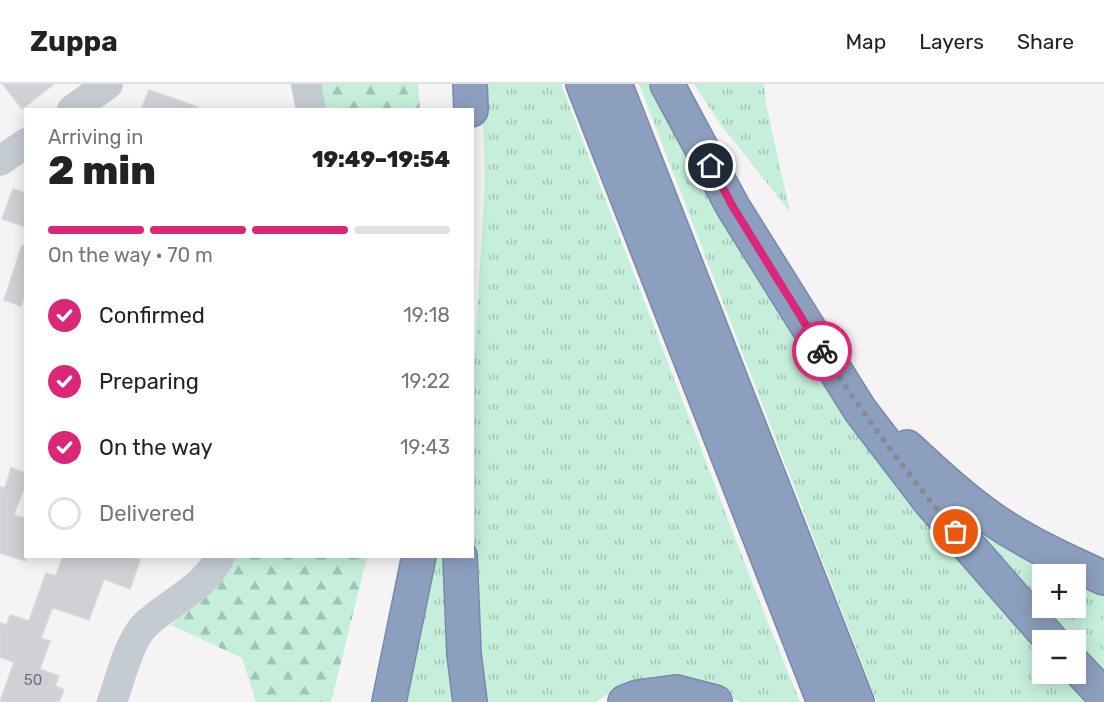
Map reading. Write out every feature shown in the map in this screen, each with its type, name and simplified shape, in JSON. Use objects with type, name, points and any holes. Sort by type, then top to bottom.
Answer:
[{"type":"highway","points":[[470,84],[471,108]]},
{"type":"highway","points":[[583,84],[824,702]]},
{"type":"highway","points":[[615,84],[857,702]]},
{"type":"highway","points":[[667,84],[733,207],[860,410],[952,528],[1042,630]]},
{"type":"highway","points":[[820,348],[873,412],[953,488],[993,520],[1071,563],[1104,578]]},
{"type":"highway","points":[[389,702],[419,558]]},
{"type":"highway","points":[[460,558],[464,654],[470,702]]},
{"type":"highway","points":[[1086,677],[1104,696]]},
{"type":"highway","points":[[625,702],[638,697],[676,692],[715,702]]},
{"type":"street","points":[[75,108],[108,84]]},
{"type":"street","points":[[306,84],[311,108]]},
{"type":"street","points":[[0,161],[24,144]]},
{"type":"street","points":[[112,702],[129,655],[144,626],[205,578],[219,558]]},
{"type":"green space","points":[[315,84],[418,84],[420,108],[320,108]]},
{"type":"green space","points":[[482,84],[561,84],[800,702],[741,702],[703,685],[653,684],[606,695],[596,702],[478,702],[472,558],[474,558],[474,368],[485,180]]},
{"type":"green space","points":[[639,84],[656,84],[747,247],[1033,630],[1032,684],[1080,684],[1097,702],[877,702]]},
{"type":"green space","points":[[694,84],[764,84],[766,104],[790,212],[721,125]]},
{"type":"green space","points":[[938,491],[1056,564],[1032,564],[1032,597]]},
{"type":"green space","points":[[228,558],[367,558],[331,702],[256,702],[242,658],[171,625],[212,582]]},
{"type":"green space","points":[[432,558],[452,558],[461,702],[404,702]]},
{"type":"green space","points":[[1086,581],[1104,589],[1104,675],[1086,656],[1086,630],[1062,630],[1051,618],[1086,618]]},
{"type":"building","points":[[3,84],[54,84],[22,109]]},
{"type":"building","points":[[149,90],[198,107],[198,108],[142,108]]},
{"type":"building","points":[[13,189],[24,192],[24,226],[2,219]]},
{"type":"building","points":[[22,245],[24,246],[24,298],[21,306],[4,300]]},
{"type":"building","points":[[11,468],[24,472],[24,488],[14,515],[24,518],[24,558],[26,561],[0,553],[0,487],[5,488]]},
{"type":"building","points":[[62,558],[134,558],[140,560],[130,589],[104,579],[89,620],[52,609],[41,638],[50,641],[40,669],[59,676],[55,686],[64,690],[59,702],[0,702],[14,662],[0,657],[0,623],[7,625],[10,615],[29,621],[46,573],[56,576]]},
{"type":"way so far","points":[[822,351],[860,410],[956,532]]},
{"type":"route","points":[[711,166],[733,207],[822,351]]}]
